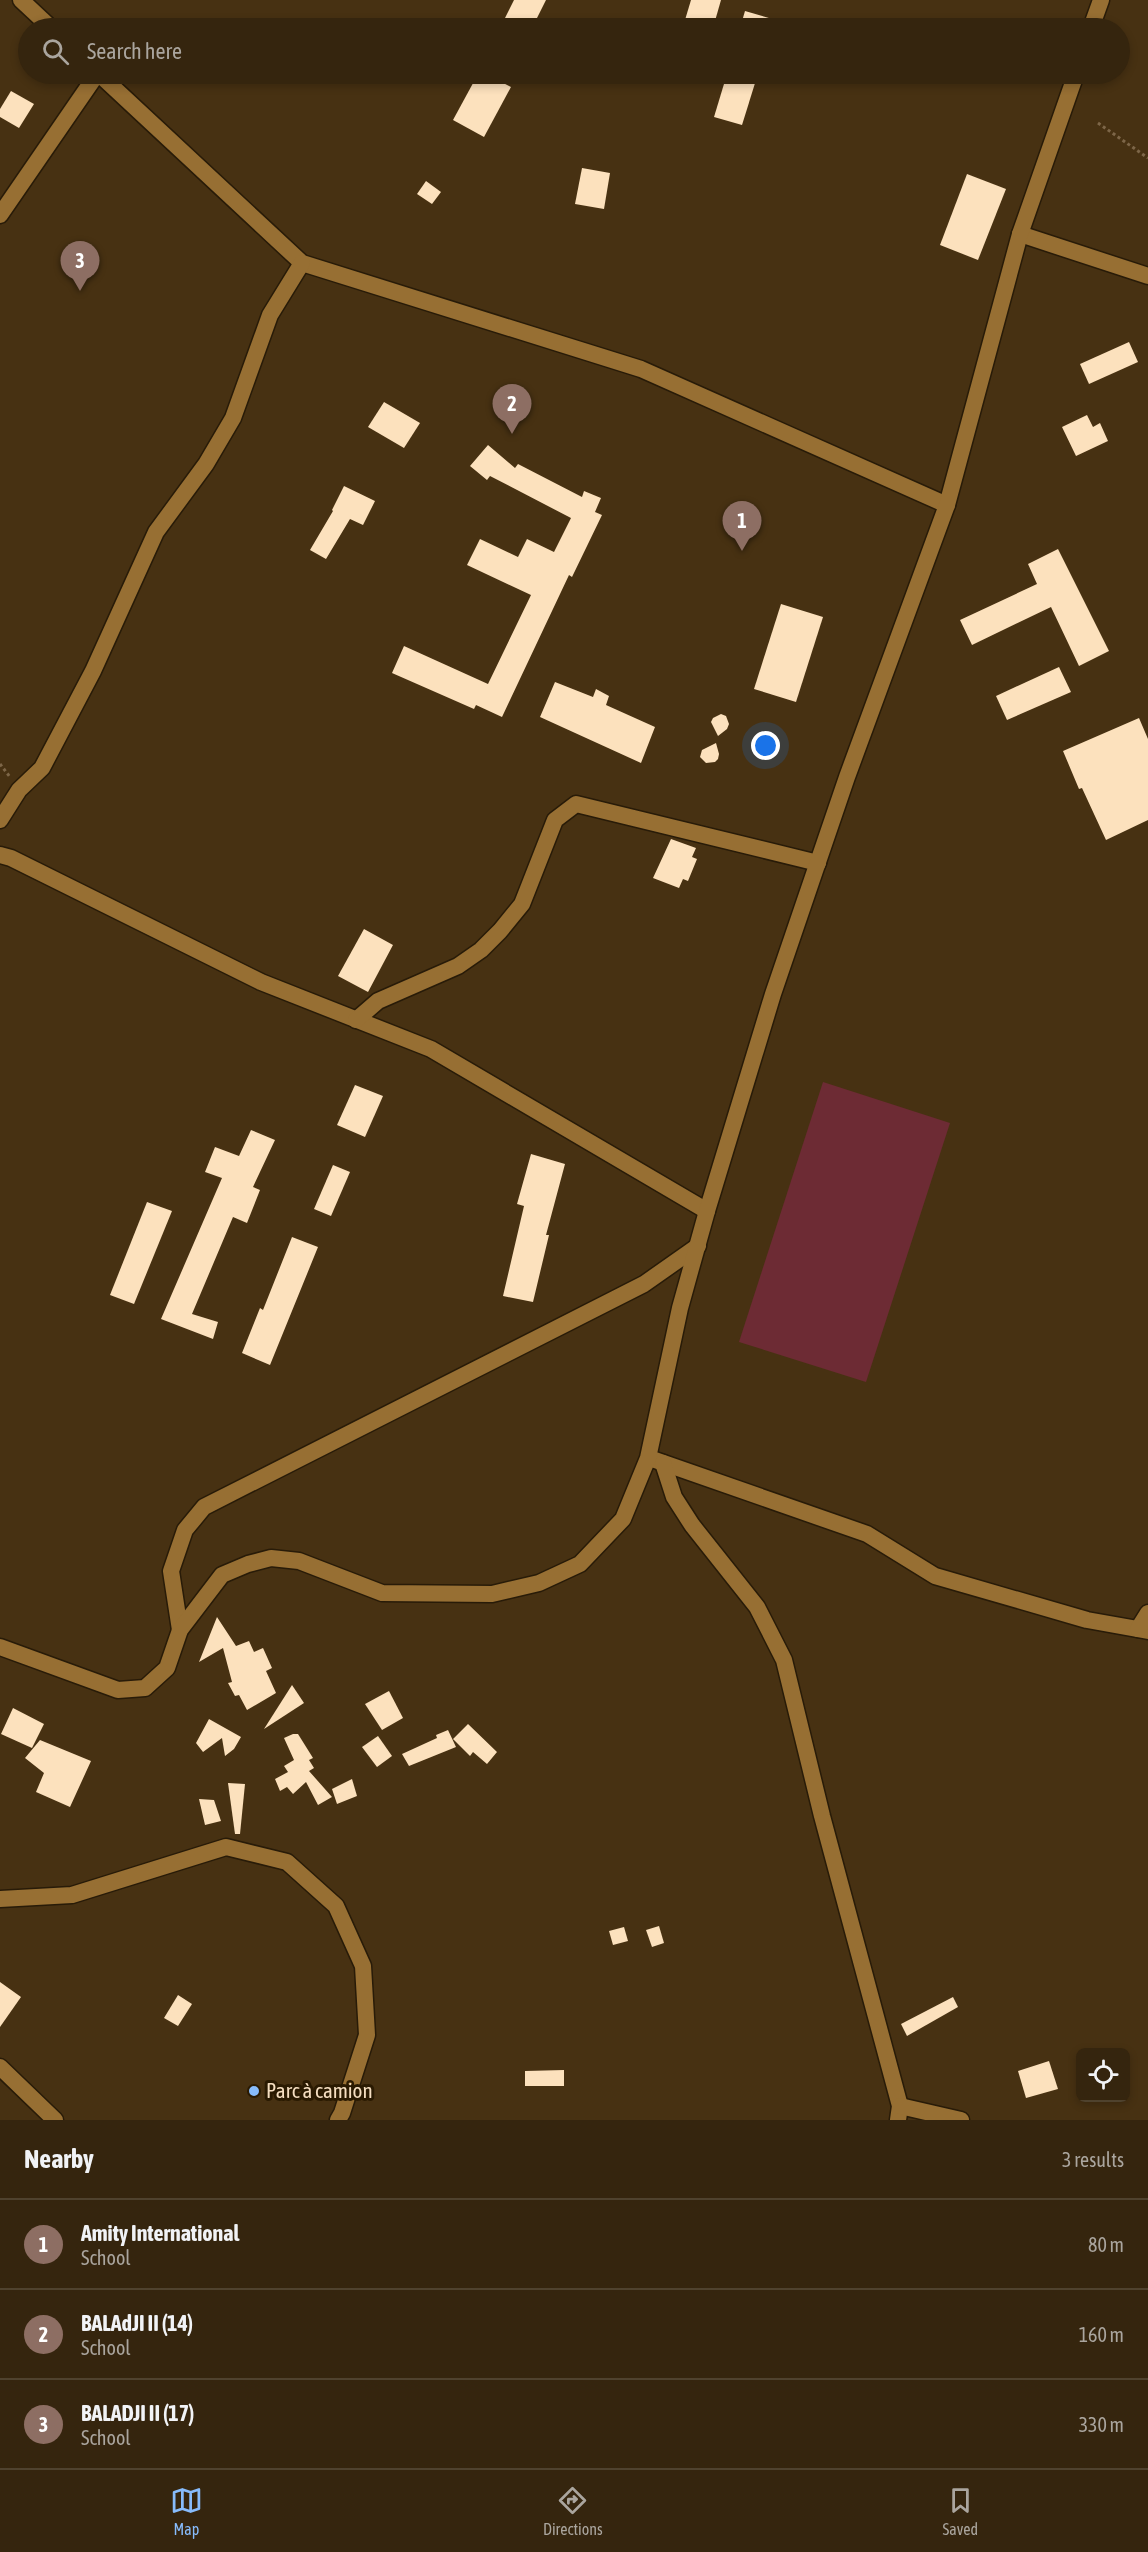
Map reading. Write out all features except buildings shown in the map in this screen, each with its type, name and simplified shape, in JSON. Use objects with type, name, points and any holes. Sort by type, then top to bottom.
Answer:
[{"type":"street","points":[[21,0],[40,18]]},
{"type":"street","points":[[1095,18],[1101,0]]},
{"type":"street","points":[[0,215],[91,84]]},
{"type":"street","points":[[109,84],[302,263],[641,369],[947,505]]},
{"type":"street","points":[[0,1647],[118,1690],[145,1688],[167,1668],[180,1630],[222,1575],[248,1564],[271,1558],[299,1561],[382,1593],[492,1594],[539,1583],[580,1564],[623,1519],[656,1460],[680,1308],[707,1211],[773,994],[947,505],[1020,234],[1072,84]]},
{"type":"street","points":[[1020,234],[1148,276]]},
{"type":"street","points":[[0,820],[19,790],[42,768],[93,670],[156,532],[206,464],[233,418],[270,315],[302,263]]},
{"type":"street","points":[[356,1020],[378,1001],[458,966],[481,950],[522,904],[555,820],[576,804],[818,863]]},
{"type":"street","points":[[0,855],[11,858],[261,982],[431,1049],[707,1211]]},
{"type":"street","points":[[180,1630],[171,1571],[185,1530],[204,1507],[644,1284],[698,1246]]},
{"type":"street","points":[[656,1460],[867,1534],[935,1575],[1087,1620],[1143,1630],[1148,1613]]},
{"type":"street","points":[[656,1460],[674,1497],[692,1525],[757,1607],[784,1660],[899,2113],[961,2120]]},
{"type":"street","points":[[0,1899],[72,1895],[226,1847],[287,1862],[336,1906],[363,1966],[367,2035],[338,2120]]},
{"type":"street","points":[[0,2067],[55,2120]]},
{"type":"path","points":[[1098,123],[1148,158]]},
{"type":"shaded area","points":[[823,1082],[950,1123],[866,1382],[739,1342]]},
{"type":"place","name":"BALADJI II (17)","points":[[80,291]]},
{"type":"place","name":"BALAdJI II (14)","points":[[512,434]]},
{"type":"place","name":"Amity International","points":[[742,551]]},
{"type":"place","name":"Parc à camion","points":[[254,2091]]}]
